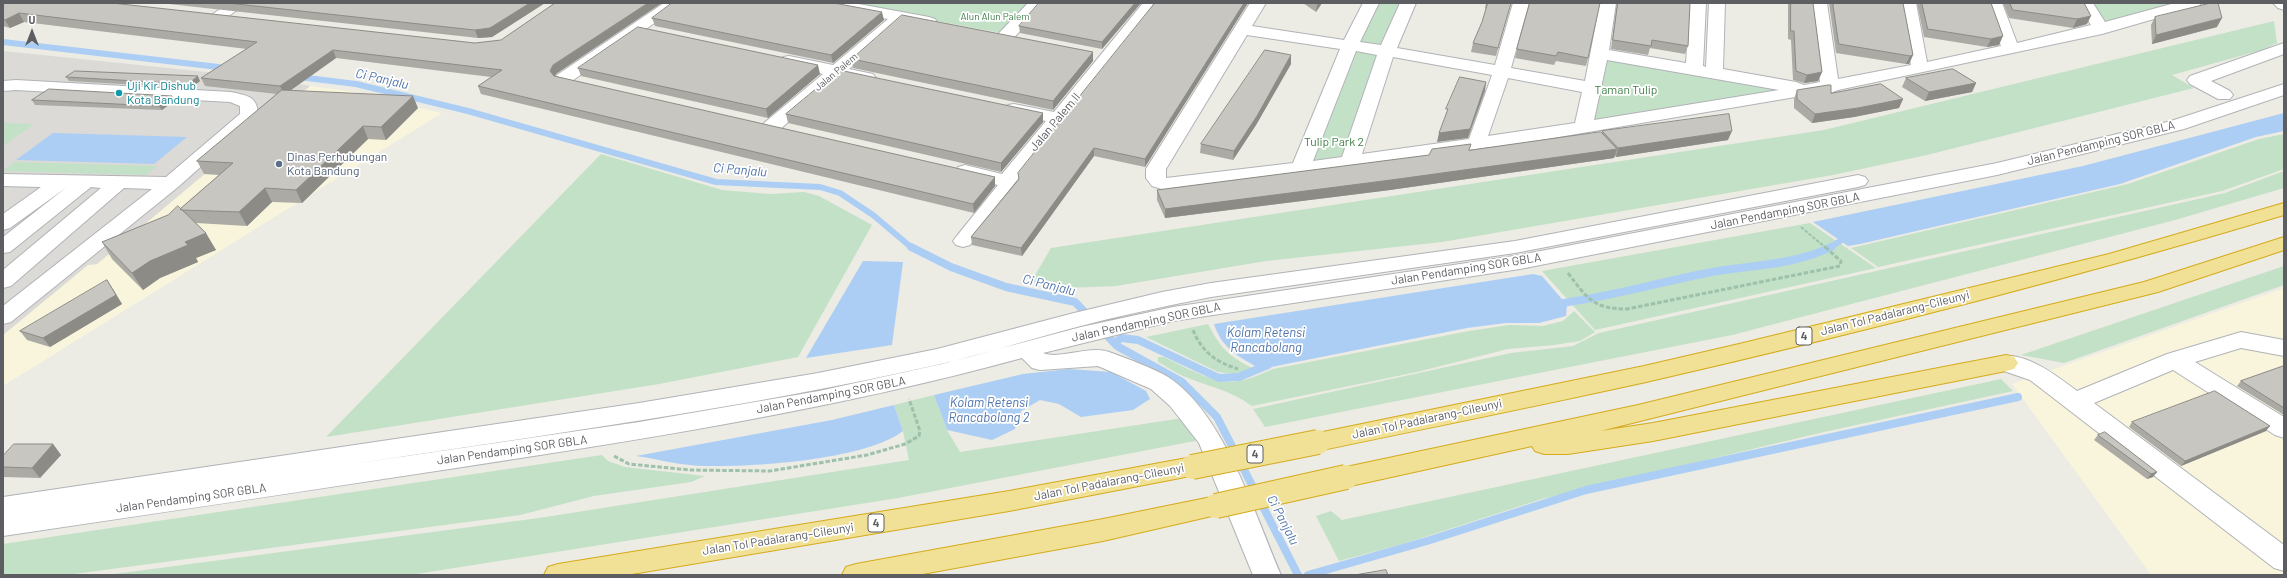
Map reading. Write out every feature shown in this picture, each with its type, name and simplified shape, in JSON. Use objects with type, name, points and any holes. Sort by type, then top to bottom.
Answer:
[{"type":"highway","name":"Jalan Tol Padalarang–Cileunyi","points":[[558,575],[1009,501],[1318,442],[1644,374],[2115,259],[2284,209]]},
{"type":"highway","points":[[856,575],[1103,530],[1638,414],[2150,287],[2284,244]]},
{"type":"highway","points":[[1517,441],[1568,445],[1613,439],[2006,363]]},
{"type":"street","points":[[239,3],[209,16],[240,19]]},
{"type":"street","points":[[586,84],[563,79],[675,3]]},
{"type":"street","points":[[827,3],[945,25]]},
{"type":"street","points":[[1005,37],[1037,3]]},
{"type":"street","name":"Jalan Palem II","points":[[963,241],[1008,186],[1007,181],[1109,58],[1151,3]]},
{"type":"street","points":[[1258,3],[1240,29],[1156,169],[1154,174],[1156,180],[1168,185],[1300,169],[1583,128],[1821,89],[2102,29],[2193,3]]},
{"type":"street","points":[[1300,169],[1350,45],[1371,3]]},
{"type":"street","points":[[1350,162],[1387,51],[1408,3]]},
{"type":"street","points":[[1476,144],[1501,73],[1521,3]]},
{"type":"street","points":[[1583,128],[1600,54],[1608,3]]},
{"type":"street","points":[[1694,70],[1698,3]]},
{"type":"street","points":[[1714,73],[1717,3]]},
{"type":"street","points":[[1820,3],[1821,89]]},
{"type":"street","points":[[1908,3],[1920,68]]},
{"type":"street","points":[[1994,3],[2010,48]]},
{"type":"street","points":[[2086,3],[2102,29]]},
{"type":"street","name":"Jalan Palem","points":[[794,132],[763,125],[837,71],[900,17]]},
{"type":"street","points":[[638,29],[660,34]]},
{"type":"street","points":[[1240,29],[1387,51],[1501,73],[1592,88]]},
{"type":"street","points":[[2224,95],[2196,80],[2284,48]]},
{"type":"street","points":[[1086,53],[1109,58]]},
{"type":"street","points":[[1600,54],[1821,89]]},
{"type":"street","points":[[776,58],[883,81]]},
{"type":"street","name":"Jalan Pendamping SOR GBLA","points":[[1173,308],[1211,290],[1515,247],[1987,156],[2159,115],[2284,75]]},
{"type":"street","points":[[3,86],[16,85],[231,97],[245,101],[249,105],[249,116],[171,183],[3,317]]},
{"type":"street","name":"Jalan Pendamping SOR GBLA","points":[[3,507],[631,413],[937,357],[1127,316],[1173,308],[1520,262],[1997,169],[2177,125],[2284,89]]},
{"type":"street","points":[[997,105],[1058,118]]},
{"type":"street","points":[[946,167],[1007,181]]},
{"type":"street","points":[[7,183],[61,181],[171,183]]},
{"type":"street","points":[[3,224],[61,181]]},
{"type":"street","points":[[1859,181],[1878,193]]},
{"type":"street","points":[[3,247],[86,182]]},
{"type":"street","points":[[3,281],[118,183]]},
{"type":"street","name":"Jalan Pendamping SOR GBLA","points":[[3,526],[612,435],[819,399],[903,381],[1028,349],[1077,327]]},
{"type":"street","points":[[2076,401],[2175,360],[2228,343],[2241,340],[2284,348]]},
{"type":"street","points":[[1028,349],[1033,357],[1040,362],[1065,361],[1082,358],[1101,358],[1159,384],[1179,400],[1210,439],[1267,575]]},
{"type":"street","points":[[2175,360],[2284,429]]},
{"type":"street","points":[[2006,363],[2038,374],[2278,548]]},
{"type":"path","points":[[1584,292],[1594,305],[1600,308],[1627,310],[1840,266],[1841,261],[1822,244]]},
{"type":"path","points":[[1173,308],[1198,344],[1219,363],[1238,369]]},
{"type":"path","points":[[612,435],[614,458],[629,464],[690,470],[770,471],[867,455],[905,444],[919,436],[920,430],[903,381]]},
{"type":"shaded area","points":[[3,51],[265,78],[310,86],[97,264],[88,265],[3,335]]},
{"type":"shaded area","name":"Dinas Perhubungan Kota Bandung","points":[[310,86],[348,91],[442,113],[3,386],[3,335],[88,265],[97,264]]},
{"type":"shaded area","points":[[2284,288],[2284,575],[2151,575],[2012,384]]},
{"type":"green space","name":"Alun Alun Palem","points":[[841,3],[1030,3],[1001,33]]},
{"type":"green space","name":"Tulip Park 2","points":[[1371,3],[1408,3],[1350,162],[1300,169]]},
{"type":"green space","points":[[2085,3],[2193,3],[2102,29]]},
{"type":"green space","points":[[2274,21],[2277,43],[2262,50],[2172,75],[2194,88],[1927,155],[1833,175],[1442,242],[1266,261],[1116,286],[1065,288],[1031,282],[1051,248],[1824,130]]},
{"type":"green space","name":"Taman Tulip","points":[[1604,57],[1804,90],[1588,125]]},
{"type":"green space","points":[[3,123],[34,124],[3,146]]},
{"type":"green space","points":[[2284,134],[2284,169],[2222,191],[1878,267],[1851,248],[2128,184],[2259,139]]},
{"type":"green space","points":[[601,154],[722,190],[770,194],[804,192],[819,196],[872,225],[798,357],[659,384],[326,437]]},
{"type":"green space","points":[[14,162],[157,166],[146,175],[3,171]]},
{"type":"green space","points":[[2284,171],[2284,188],[2175,220],[1732,335],[1265,427],[1253,409],[1511,353],[1573,346],[1599,333],[2225,193]]},
{"type":"green space","points":[[1810,223],[1876,268],[1595,330],[1542,271]]},
{"type":"green space","points":[[2284,266],[2284,285],[2064,363],[2021,355]]},
{"type":"green space","points":[[1574,311],[1595,332],[1580,341],[1508,349],[1417,372],[1252,406],[1227,392],[1176,373],[1158,362],[1158,357],[1164,357],[1214,380],[1234,382],[1251,378],[1273,369],[1469,331],[1509,325],[1543,326],[1563,321]]},
{"type":"green space","points":[[1208,324],[1218,341],[1233,357],[1256,370],[1233,374],[1218,372],[1146,337]]},
{"type":"green space","points":[[2001,379],[2013,391],[1824,432],[1542,499],[1406,543],[1339,561],[1316,516],[1331,511],[1342,520]]},
{"type":"green space","points":[[934,395],[947,430],[960,452],[1183,418],[1205,439],[898,498],[410,575],[107,575],[539,518],[909,460],[903,431],[894,405]]},
{"type":"green space","points":[[602,455],[608,461],[625,467],[705,476],[691,482],[594,496],[520,515],[66,575],[3,575],[3,544]]},
{"type":"water","points":[[2284,113],[2284,131],[2256,137],[2120,184],[1848,246],[1813,222],[2083,166]]},
{"type":"water","points":[[53,133],[187,137],[154,164],[16,160]]},
{"type":"water","points":[[863,261],[903,262],[892,345],[806,358]]},
{"type":"water","name":"Kolam Retensi Rancabolang","points":[[1533,274],[1542,276],[1567,305],[1566,316],[1539,323],[1506,323],[1467,328],[1261,369],[1232,351],[1217,333],[1214,324]]},
{"type":"water","name":"Kolam Retensi Rancabolang 2","points":[[1069,369],[1111,372],[1146,391],[1150,399],[1133,410],[1081,417],[1059,404],[1040,400],[1021,411],[1015,429],[992,440],[947,430],[934,395],[1023,374]]},
{"type":"water","points":[[894,405],[903,431],[886,441],[863,449],[837,455],[779,463],[726,466],[688,465],[636,456],[832,420]]},
{"type":"building","points":[[3,3],[112,3],[475,43],[501,40],[555,3],[648,3],[553,65],[550,71],[554,76],[995,177],[973,204],[478,86],[502,70],[333,50],[280,86],[201,78],[257,42],[19,13],[5,20],[3,19]]},
{"type":"building","points":[[228,3],[530,3],[490,28],[475,30]]},
{"type":"building","points":[[672,3],[834,3],[882,12],[831,55],[652,18]]},
{"type":"building","points":[[1039,3],[1135,3],[1102,42],[1019,26]]},
{"type":"building","points":[[1155,3],[1244,3],[1145,159],[1094,148],[1021,248],[971,237],[1019,179],[1018,173]]},
{"type":"building","points":[[1488,3],[1511,3],[1498,48],[1473,43]]},
{"type":"building","points":[[1530,3],[1600,3],[1588,58],[1558,52],[1556,56],[1517,49]]},
{"type":"building","points":[[1618,3],[1690,3],[1688,46],[1652,40],[1651,46],[1613,40]]},
{"type":"building","points":[[1791,3],[1813,3],[1822,72],[1807,75],[1796,71],[1794,31],[1791,31]]},
{"type":"building","points":[[1833,3],[1903,3],[1913,55],[1910,56],[1839,44]]},
{"type":"building","points":[[1922,3],[1991,3],[2003,36],[1991,39],[1928,29]]},
{"type":"building","points":[[2010,3],[2084,3],[2091,16],[2077,19],[2013,10]]},
{"type":"building","points":[[2211,3],[2218,3],[2222,18],[2156,35],[2155,17]]},
{"type":"building","points":[[902,15],[1093,52],[1053,101],[852,59]]},
{"type":"building","points":[[638,27],[818,65],[766,109],[578,68]]},
{"type":"building","points":[[1265,50],[1291,55],[1257,116],[1234,151],[1201,144]]},
{"type":"building","points":[[1953,69],[1976,83],[1929,92],[1906,78]]},
{"type":"building","points":[[839,70],[1043,113],[1001,163],[786,114]]},
{"type":"building","points":[[75,71],[198,76],[188,84],[66,77]]},
{"type":"building","points":[[1460,77],[1486,82],[1470,129],[1439,133],[1448,109],[1446,109]]},
{"type":"building","points":[[1881,84],[1903,99],[1858,108],[1815,114],[1797,99],[1797,90],[1831,85],[1831,93]]},
{"type":"building","points":[[49,89],[172,96],[159,106],[32,100]]},
{"type":"building","name":"Dinas Perhubungan Kota Bandung","points":[[282,90],[413,96],[381,127],[363,126],[296,190],[265,188],[239,212],[181,210],[180,209],[233,163],[197,161]]},
{"type":"building","points":[[1729,114],[1732,131],[1618,148],[1602,131]]},
{"type":"building","points":[[1601,132],[1617,149],[1165,209],[1157,190],[1429,155],[1432,149],[1471,144],[1469,150]]},
{"type":"building","points":[[178,206],[206,233],[185,242],[188,245],[150,261],[132,273],[102,242],[168,215]]},
{"type":"building","points":[[107,280],[116,295],[43,338],[20,331]]},
{"type":"building","points":[[2284,366],[2284,408],[2241,381]]},
{"type":"building","points":[[2215,391],[2270,426],[2185,461],[2132,422]]},
{"type":"building","points":[[2105,432],[2157,472],[2151,474],[2098,435]]},
{"type":"building","points":[[14,444],[53,444],[32,468],[3,467],[3,456]]},
{"type":"building","points":[[1386,570],[1388,575],[1355,575]]},
{"type":"waterway","name":"Ci Panjalu","points":[[3,42],[227,68]]},
{"type":"waterway","name":"Ci Panjalu","points":[[299,77],[356,84],[468,111],[716,182],[820,187],[840,193],[873,215],[912,248]]},
{"type":"waterway","points":[[1830,247],[1848,236]]},
{"type":"waterway","name":"Ci Panjalu","points":[[911,247],[951,267],[1006,287],[1075,302],[1117,346],[1182,382],[1217,417],[1298,575]]},
{"type":"waterway","points":[[1555,304],[1612,294],[1723,270],[1770,264],[1801,258],[1830,247]]},
{"type":"waterway","points":[[1115,343],[1121,338],[1138,340],[1219,378],[1239,377],[1268,365]]},
{"type":"waterway","points":[[1308,575],[1427,541],[1586,490],[2018,397]]},
{"type":"place","name":"Uji Kir Dishub Kota Bandung","points":[[119,93]]},
{"type":"place","name":"Dinas Perhubungan Kota Bandung","points":[[279,164]]}]
